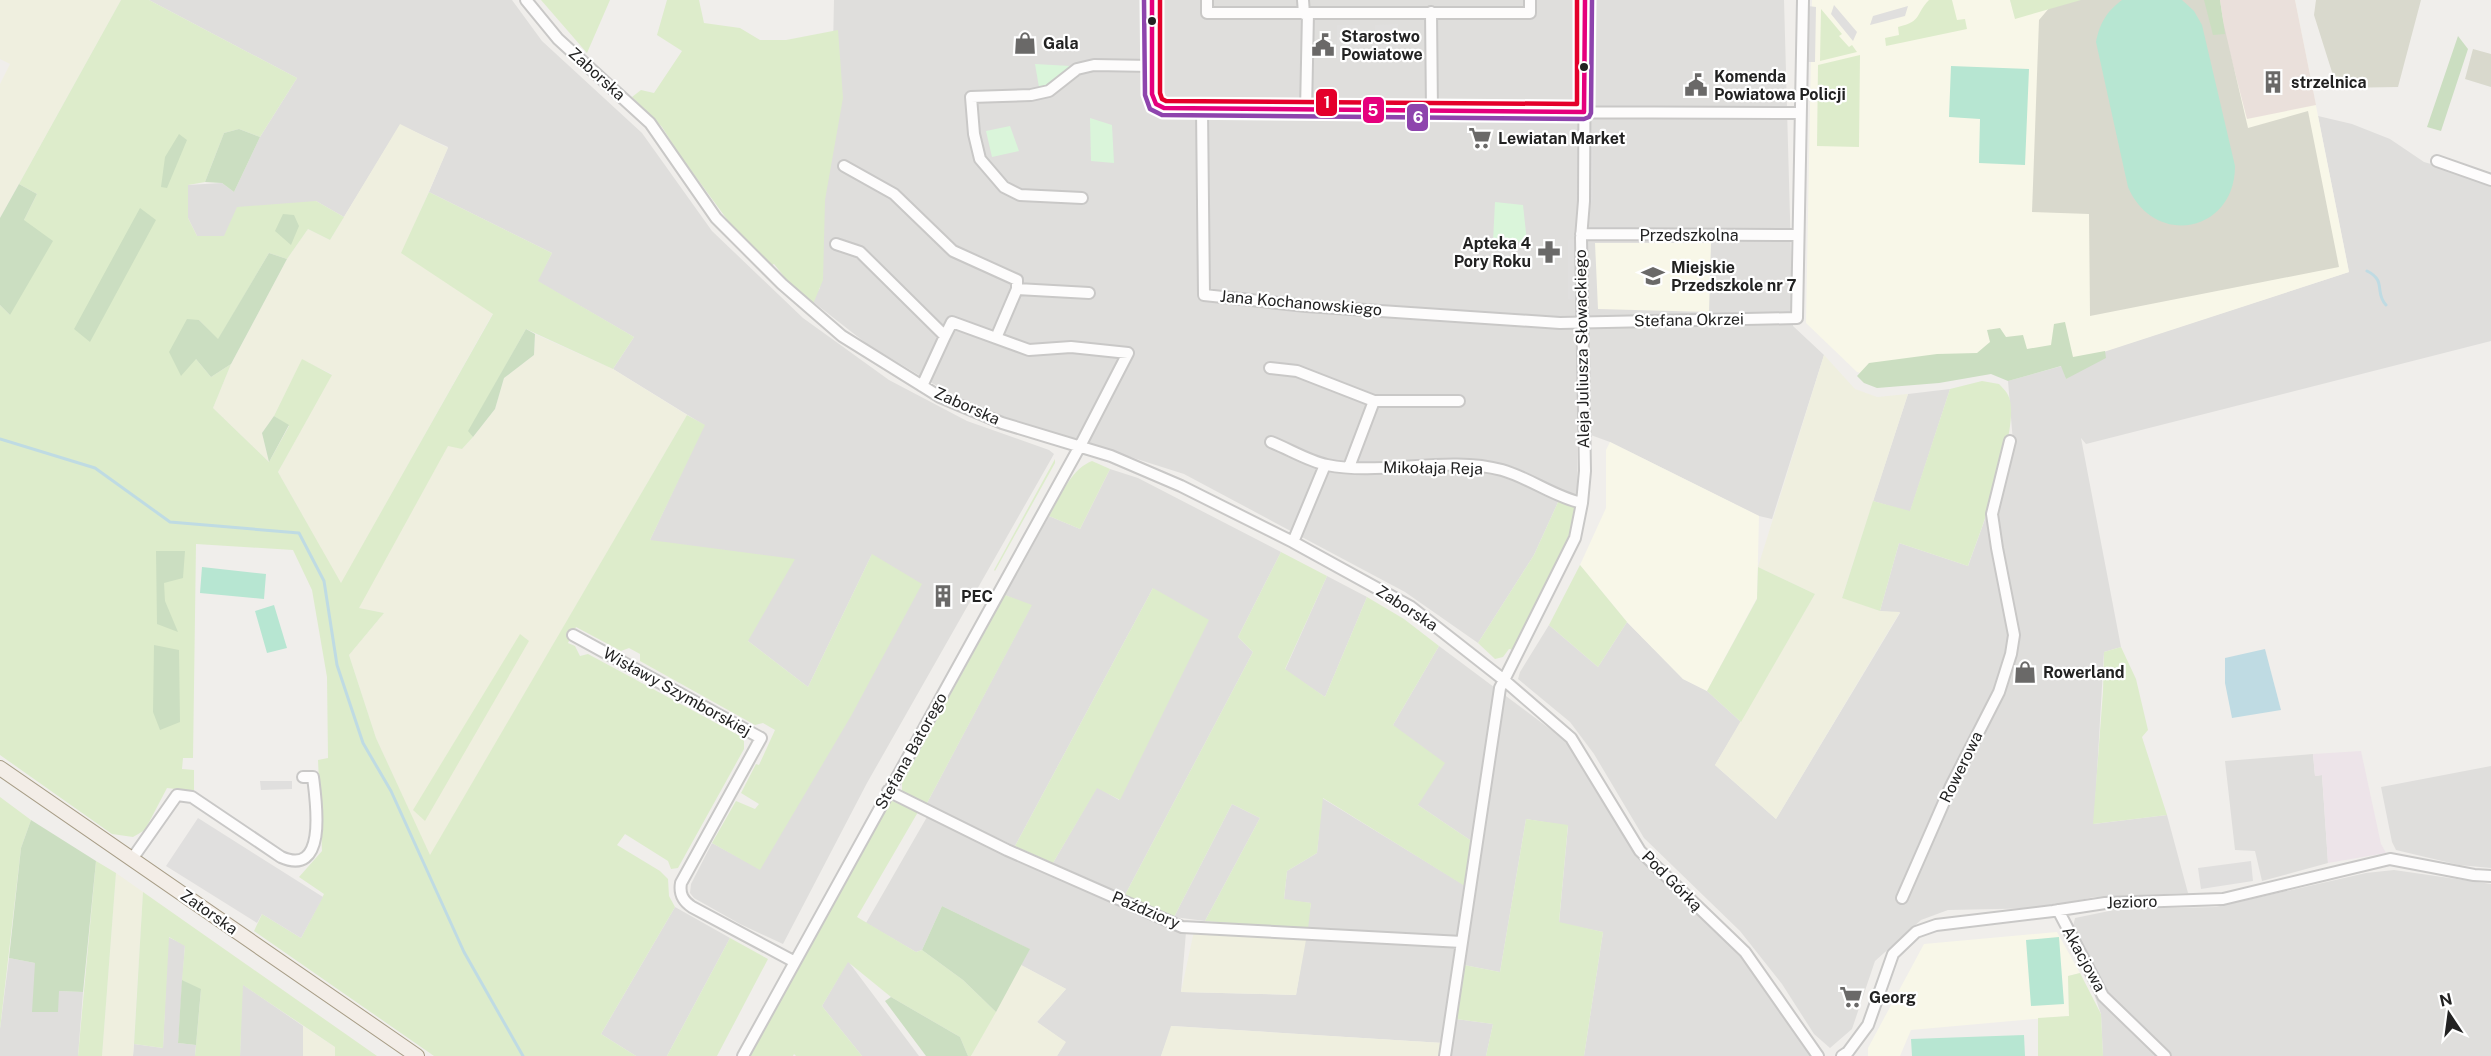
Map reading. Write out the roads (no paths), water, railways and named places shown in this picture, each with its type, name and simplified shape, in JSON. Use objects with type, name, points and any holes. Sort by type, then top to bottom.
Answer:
[{"type":"main road","name":"Zatorska","points":[[0,768],[417,1056]]},
{"type":"street","name":"Zaborska","points":[[526,0],[558,39],[650,123],[716,218],[782,284],[842,336],[940,397],[1002,423],[1111,456],[1181,486],[1293,542],[1411,607],[1504,680]]},
{"type":"street","points":[[1152,0],[1152,94],[1156,104],[1164,108],[1306,111],[1799,113]]},
{"type":"street","points":[[1207,0],[1207,13],[1530,13],[1530,0]]},
{"type":"street","points":[[1303,0],[1306,13],[1306,111]]},
{"type":"street","points":[[1432,111],[1436,12],[1441,0]]},
{"type":"street","name":"Aleja Juliusza Słowackiego","points":[[1504,680],[1575,538],[1582,503],[1585,471],[1581,234],[1584,201],[1585,0]]},
{"type":"street","points":[[1797,235],[1803,0]]},
{"type":"street","points":[[1082,198],[1020,195],[1004,187],[980,159],[974,134],[971,97],[1031,95],[1049,91],[1077,69],[1094,65],[1152,66]]},
{"type":"street","name":"Jana Kochanowskiego","points":[[1202,110],[1204,295],[1306,306],[1582,322]]},
{"type":"street","points":[[2437,161],[2491,180]]},
{"type":"street","points":[[844,166],[894,194],[952,250],[1017,280],[1017,289],[996,338],[952,322],[922,386]]},
{"type":"street","name":"Przedszkolna","points":[[1581,234],[1797,235]]},
{"type":"street","name":"Stefana Okrzei","points":[[1582,322],[1797,318],[1797,235]]},
{"type":"street","points":[[836,244],[860,252],[945,336]]},
{"type":"street","points":[[1017,289],[1089,293]]},
{"type":"street","name":"Stefana Batorego","points":[[743,1056],[1080,446],[1128,353],[1071,346],[1029,350],[996,338]]},
{"type":"street","points":[[1270,368],[1297,371],[1374,401],[1460,401]]},
{"type":"street","points":[[1349,467],[1374,401]]},
{"type":"street","name":"Rowerowa","points":[[1902,898],[1951,786],[1999,692],[2011,654],[2014,635],[1996,548],[1992,514],[2010,441]]},
{"type":"street","name":"Mikołaja Reja","points":[[1271,442],[1325,465],[1349,467],[1471,466],[1502,470],[1569,500],[1582,503]]},
{"type":"street","points":[[1293,542],[1325,465]]},
{"type":"street","name":"Wisławy Szymborskiej","points":[[573,635],[582,647],[630,660],[764,733],[681,883],[681,892],[683,899],[692,907],[795,962]]},
{"type":"street","points":[[1445,1056],[1500,688],[1504,680]]},
{"type":"street","name":"Pod Górką","points":[[1504,680],[1571,738],[1640,851],[1744,952],[1818,1056]]},
{"type":"street","points":[[132,859],[177,795],[206,801],[281,857],[291,861],[303,859],[311,851],[316,838],[317,818],[313,777],[303,777]]},
{"type":"street","name":"Paździory","points":[[888,791],[1007,850],[1182,927],[1462,942]]},
{"type":"street","name":"Jezioro","points":[[1842,1056],[1848,1053],[1869,1025],[1893,954],[1916,932],[1936,925],[2114,902],[2223,899],[2390,859],[2474,875],[2491,876]]},
{"type":"street","name":"Akacjowa","points":[[2058,910],[2103,996],[2165,1056]]},
{"type":"water","points":[[2265,649],[2281,710],[2232,718],[2225,683],[2225,658]]},
{"type":"waterway","points":[[2367,271],[2377,279],[2386,305]]},
{"type":"waterway","points":[[0,439],[95,468],[170,522],[299,533],[324,581],[337,665],[363,743],[391,791],[464,952],[523,1056]]},
{"type":"place","name":"Gala","points":[[1025,43]]},
{"type":"place","name":"Starostwo Powiatowe","points":[[1323,45]]},
{"type":"place","name":"strzelnica","points":[[2273,82]]},
{"type":"place","name":"Komenda Powiatowa Policji","points":[[1696,85]]},
{"type":"place","name":"Lewiatan Market","points":[[1480,138]]},
{"type":"place","name":"Apteka 4 Pory Roku","points":[[1549,252]]},
{"type":"place","name":"Miejskie Przedszkole nr 7","points":[[1653,276]]},
{"type":"place","name":"PEC","points":[[943,596]]},
{"type":"place","name":"Rowerland","points":[[2025,672]]},
{"type":"place","name":"Georg","points":[[1851,997]]}]
